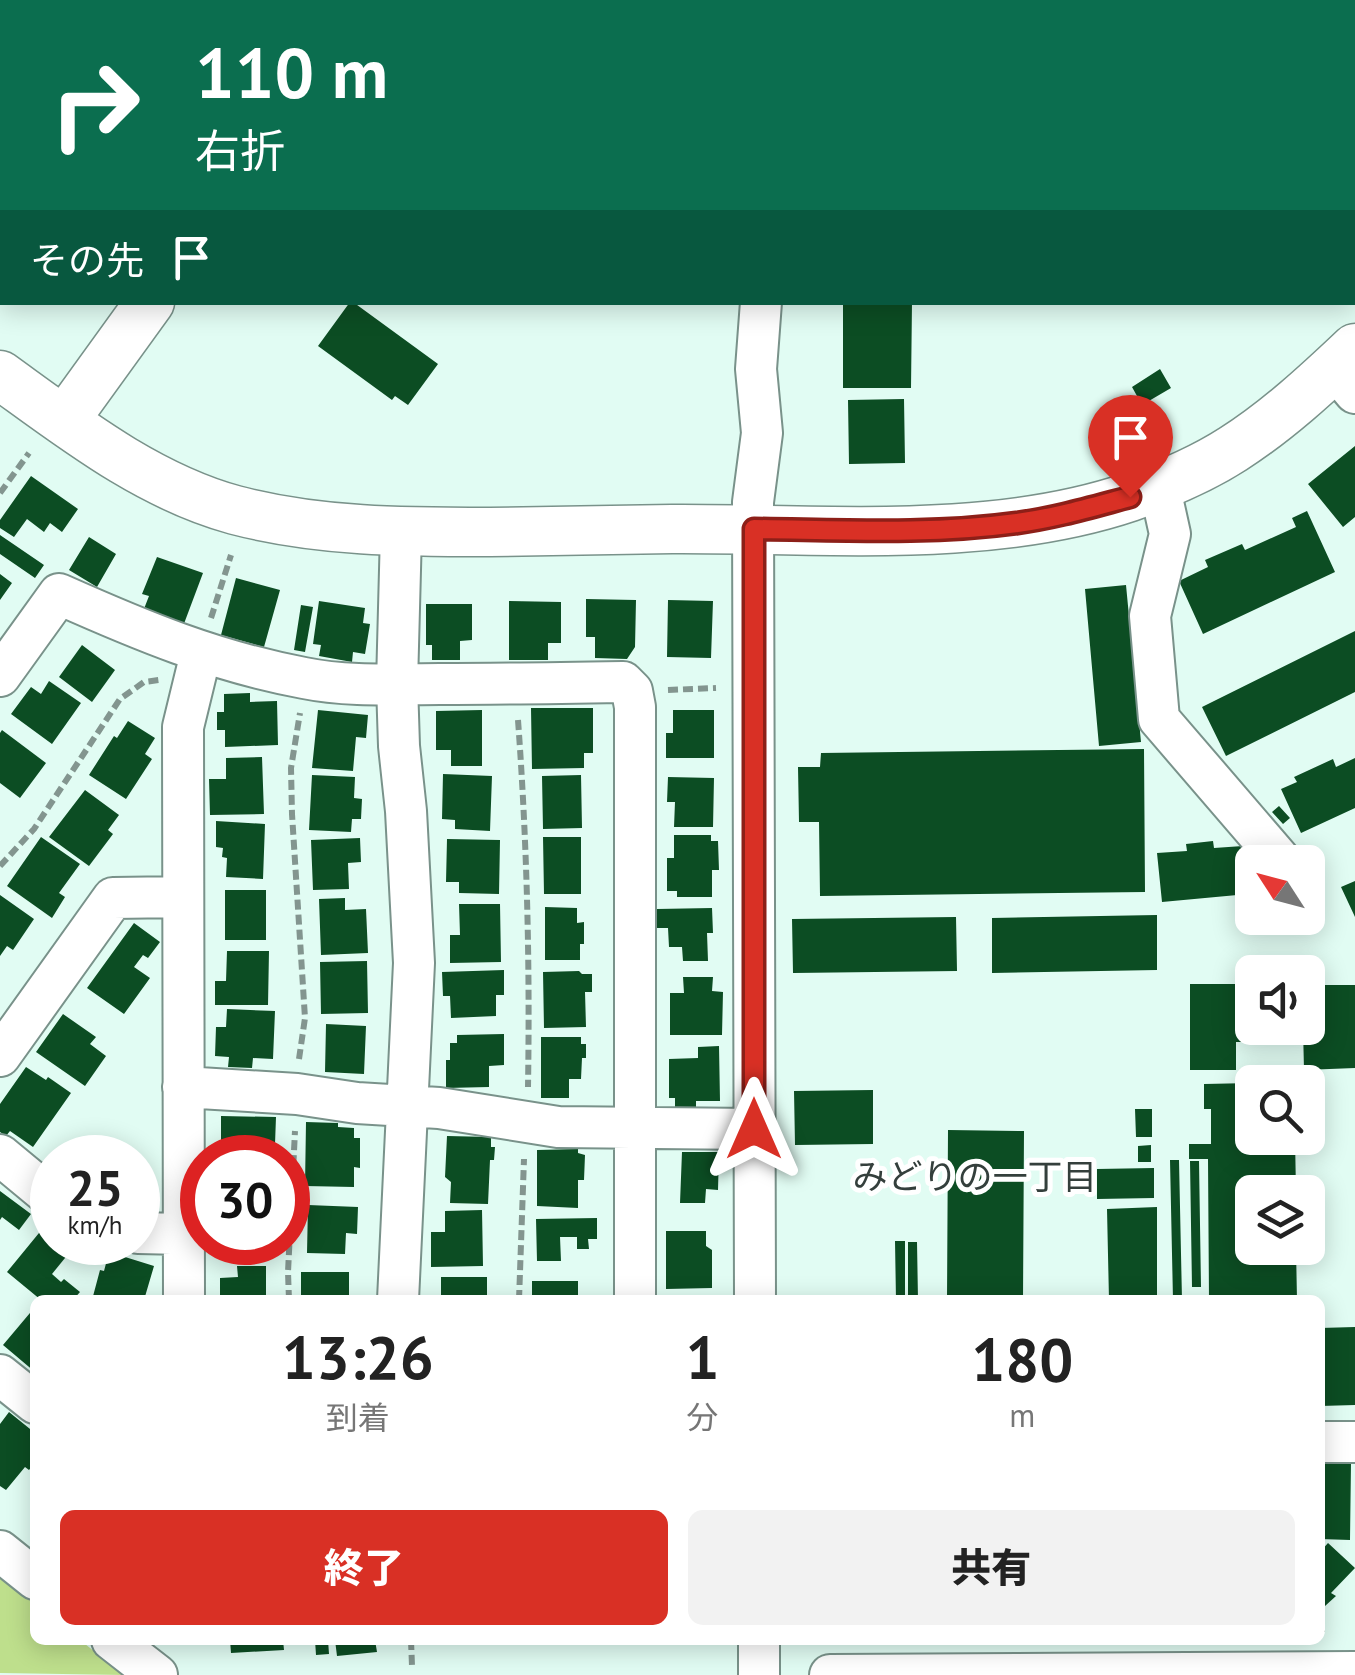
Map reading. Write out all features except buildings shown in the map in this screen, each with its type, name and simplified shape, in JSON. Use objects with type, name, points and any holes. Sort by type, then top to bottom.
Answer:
[{"type":"street","points":[[64,421],[148,305]]},
{"type":"street","points":[[755,1295],[753,502],[762,432],[756,369],[761,305]]},
{"type":"street","points":[[0,375],[64,421],[174,487],[232,509],[317,525],[401,532],[913,530],[1019,523],[1130,497],[1159,484],[1231,450],[1289,406],[1348,370]]},
{"type":"street","points":[[1159,484],[1170,534],[1150,616],[1159,719],[1267,845]]},
{"type":"street","points":[[398,1295],[414,963],[399,746],[401,532]]},
{"type":"street","points":[[0,676],[59,594],[198,664],[349,684],[624,682],[632,691],[635,707],[636,1295]]},
{"type":"street","points":[[183,1135],[183,727],[198,664]]},
{"type":"street","points":[[0,1056],[113,898],[182,897]]},
{"type":"street","points":[[183,1088],[439,1108],[558,1128],[754,1129]]},
{"type":"street","points":[[0,1155],[30,1180]]},
{"type":"street","points":[[183,1265],[184,1295]]},
{"type":"street","points":[[0,1375],[30,1398]]},
{"type":"street","points":[[1325,1442],[1355,1442]]},
{"type":"street","points":[[0,1551],[30,1575]]},
{"type":"street","points":[[118,1645],[157,1675]]},
{"type":"street","points":[[759,1675],[760,1645]]},
{"type":"street","points":[[830,1675],[1355,1672]]},
{"type":"path","points":[[0,493],[29,453]]},
{"type":"path","points":[[0,866],[34,830],[120,698],[144,682],[198,664],[231,555]]},
{"type":"path","points":[[289,1295],[297,1077],[304,1018],[291,768],[306,679]]},
{"type":"path","points":[[516,684],[530,960],[519,1295]]},
{"type":"path","points":[[632,691],[754,687]]},
{"type":"path","points":[[411,1645],[412,1666]]},
{"type":"green space","points":[[0,1576],[30,1600],[30,1645],[86,1645],[124,1675],[0,1673]]},
{"type":"district","name":"みどりの一丁目","points":[[975,1176]]},
{"type":"route","points":[[754,1129],[754,529],[978,527],[1064,515],[1130,497]]}]
